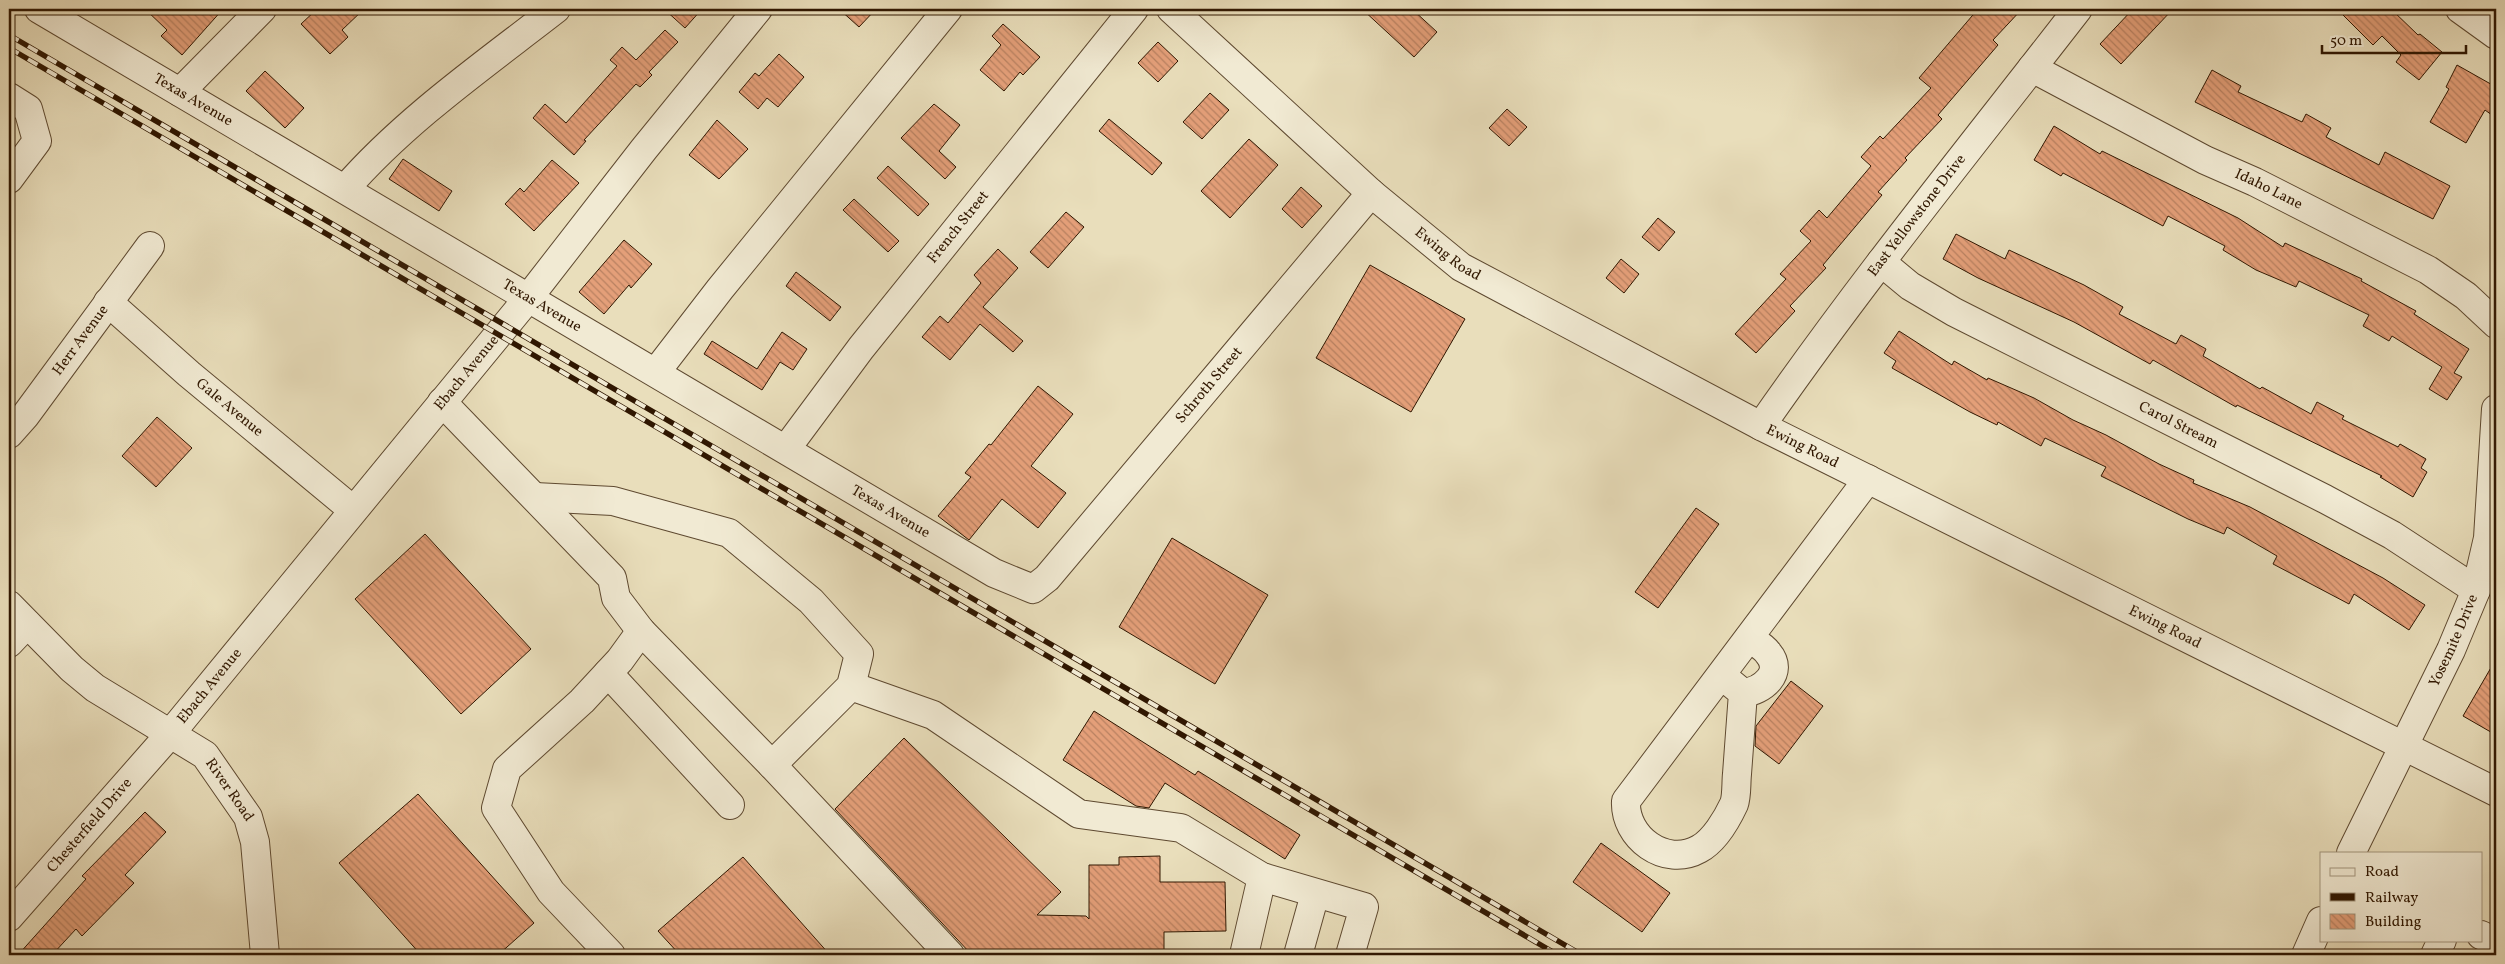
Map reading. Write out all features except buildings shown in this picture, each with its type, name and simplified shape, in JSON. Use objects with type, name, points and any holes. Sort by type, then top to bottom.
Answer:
[{"type":"street","points":[[180,92],[262,9]]},
{"type":"street","points":[[345,189],[378,153],[450,92],[556,9]]},
{"type":"street","name":"Ebach Avenue","points":[[171,733],[529,297],[644,149],[758,9]]},
{"type":"street","points":[[656,372],[720,289],[948,9]]},
{"type":"street","name":"French Street","points":[[786,449],[868,340],[1134,9]]},
{"type":"street","name":"Ewing Road","points":[[1170,9],[1371,193],[1461,267],[1762,426],[2496,792]]},
{"type":"street","name":"East Yellowstone Drive","points":[[1762,426],[1814,351],[1881,262],[2078,9]]},
{"type":"street","points":[[2460,9],[2496,35]]},
{"type":"street","name":"Texas Avenue","points":[[55,12],[180,92],[994,573],[1033,589],[1048,578]]},
{"type":"street","name":"Idaho Lane","points":[[2032,68],[2205,160],[2255,182],[2428,270],[2466,296],[2496,324]]},
{"type":"street","points":[[9,97],[28,109],[37,141],[9,179]]},
{"type":"street","name":"Schroth Street","points":[[1048,578],[1371,193]]},
{"type":"street","name":"Herr Avenue","points":[[9,434],[26,416],[150,246]]},
{"type":"street","name":"Carol Stream","points":[[1881,262],[1910,286],[1954,312],[2325,499],[2392,536],[2476,590]]},
{"type":"street","name":"Gale Avenue","points":[[108,302],[189,374],[353,510]]},
{"type":"street","points":[[442,402],[612,578],[616,598],[642,631],[772,765],[950,955]]},
{"type":"street","name":"Yosemite Drive","points":[[2351,852],[2451,650],[2476,590],[2488,538],[2496,409]]},
{"type":"street","points":[[1743,693],[1734,803],[1710,842],[1697,850],[1676,856],[1656,851],[1633,833],[1625,814],[1626,801],[1868,479]]},
{"type":"street","points":[[535,497],[613,501],[728,533],[811,601],[858,654],[851,686],[772,765]]},
{"type":"street","name":"River Road","points":[[15,624],[95,688],[117,703],[205,754],[248,817],[255,842],[265,955]]},
{"type":"street","points":[[611,955],[551,892],[496,808],[507,769],[582,702],[642,631]]},
{"type":"street","points":[[1721,676],[1743,693],[1756,692],[1765,685],[1773,674],[1773,661],[1768,652],[1750,638]]},
{"type":"street","points":[[608,673],[730,805]]},
{"type":"street","points":[[851,686],[933,715],[1079,814],[1181,828],[1262,877],[1364,907],[1350,955]]},
{"type":"street","name":"Chesterfield Drive","points":[[9,917],[171,733]]},
{"type":"street","points":[[1244,955],[1262,877]]},
{"type":"street","points":[[1298,955],[1315,894]]},
{"type":"street","points":[[2306,955],[2320,922]]},
{"type":"street","points":[[2482,935],[2496,942]]},
{"type":"street","points":[[2435,955],[2441,942]]},
{"type":"railway","points":[[9,35],[1582,955]]},
{"type":"railway","points":[[9,48],[1558,955]]}]
